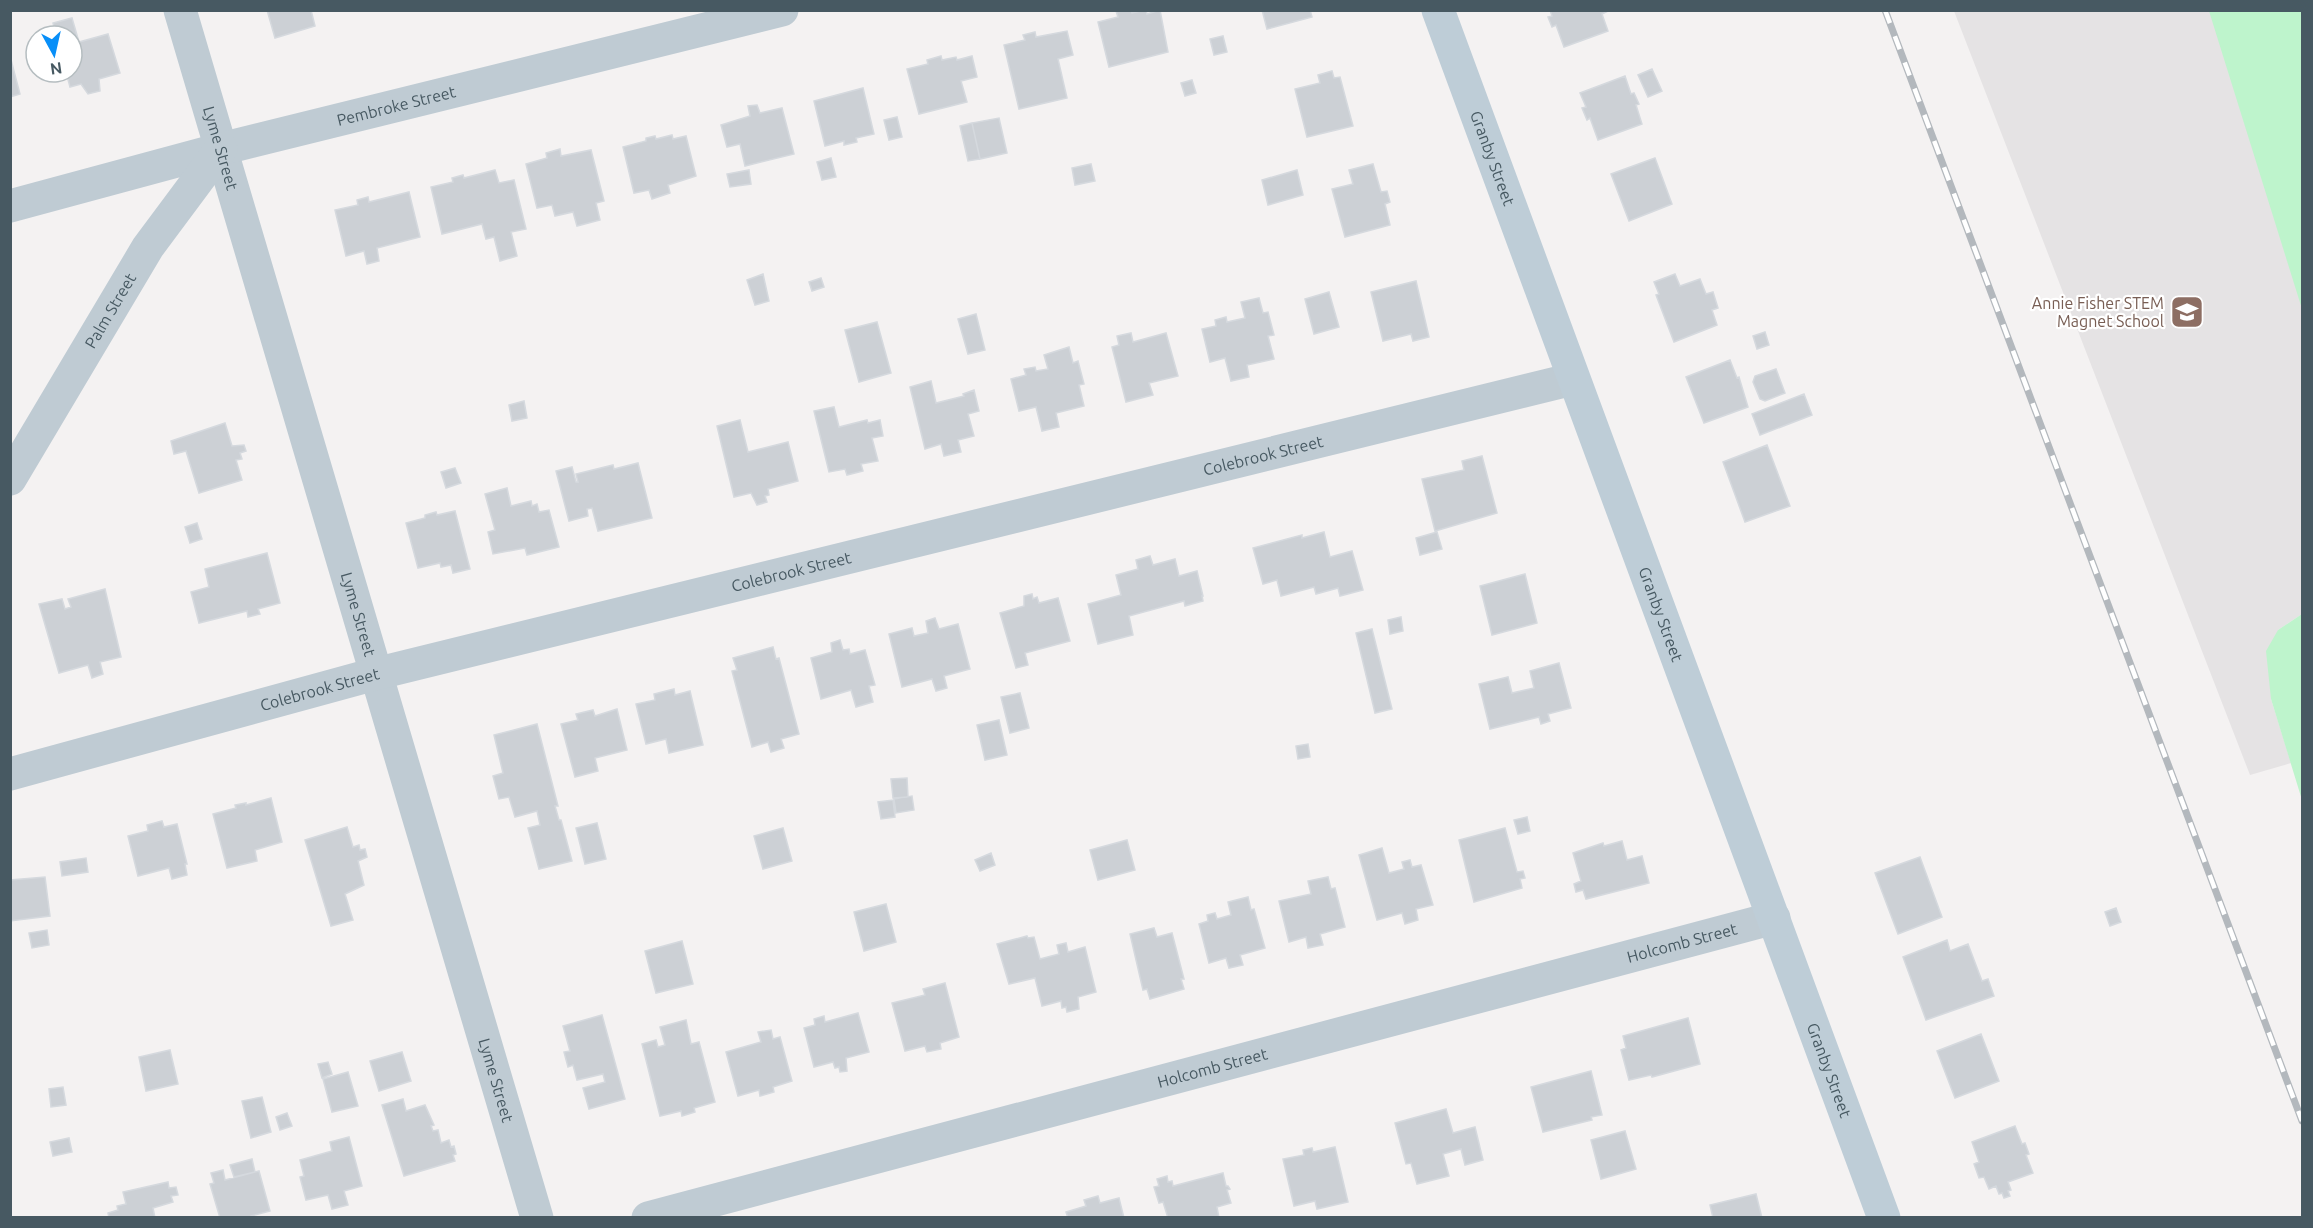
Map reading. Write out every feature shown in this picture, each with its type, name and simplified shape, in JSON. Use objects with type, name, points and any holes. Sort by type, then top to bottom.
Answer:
[{"type":"main road","name":"Granby Street","points":[[1438,10],[1884,1218]]},
{"type":"street","name":"Lyme Street","points":[[180,10],[537,1218]]},
{"type":"street","name":"Pembroke Street","points":[[10,206],[221,149],[782,10]]},
{"type":"street","name":"Palm Street","points":[[10,479],[148,247],[221,149]]},
{"type":"street","name":"Colebrook Street","points":[[10,774],[375,674],[1573,379]]},
{"type":"street","name":"Holcomb Street","points":[[648,1218],[1774,918]]},
{"type":"shaded area","name":"Annie Fisher STEM Magnet School","points":[[1954,11],[2302,11],[2302,614],[2278,630],[2271,699],[2291,763],[2250,775]]},
{"type":"green space","points":[[2209,11],[2302,11],[2302,309]]},
{"type":"green space","points":[[2302,614],[2302,800],[2271,699],[2266,651],[2278,630]]},
{"type":"building","points":[[267,10],[311,10],[315,26],[275,38]]},
{"type":"building","points":[[1131,10],[1132,13],[1146,10],[1147,14],[1160,10],[1168,52],[1109,67],[1098,22],[1118,17],[1116,11]]},
{"type":"building","points":[[1262,10],[1310,10],[1312,17],[1267,29]]},
{"type":"building","points":[[1550,10],[1610,10],[1602,14],[1608,31],[1564,47],[1556,25],[1552,27],[1548,17],[1552,16]]},
{"type":"building","points":[[72,18],[74,24],[53,24]]},
{"type":"building","points":[[1067,31],[1073,55],[1058,59],[1067,98],[1019,109],[1004,45],[1025,40],[1023,35],[1035,32],[1036,37]]},
{"type":"building","points":[[108,34],[120,73],[99,79],[100,91],[88,94],[81,84],[84,84],[84,41]]},
{"type":"building","points":[[1223,36],[1227,52],[1214,55],[1210,39]]},
{"type":"building","points":[[10,56],[20,94],[10,97]]},
{"type":"building","points":[[941,56],[942,60],[956,57],[957,60],[972,56],[977,77],[961,81],[967,102],[919,114],[907,69],[928,64],[927,60]]},
{"type":"building","points":[[1652,69],[1662,91],[1648,97],[1638,75]]},
{"type":"building","points":[[1332,71],[1334,78],[1340,77],[1353,126],[1307,137],[1295,89],[1320,83],[1318,75]]},
{"type":"building","points":[[1625,76],[1631,94],[1634,93],[1639,104],[1636,105],[1642,124],[1598,140],[1590,118],[1587,120],[1582,108],[1586,107],[1580,93]]},
{"type":"building","points":[[1192,80],[1196,93],[1185,96],[1181,83]]},
{"type":"building","points":[[863,88],[874,134],[856,138],[857,142],[844,145],[844,141],[825,146],[814,101]]},
{"type":"building","points":[[757,105],[760,113],[782,108],[794,154],[745,166],[740,144],[727,147],[721,125],[750,116],[748,106]]},
{"type":"building","points":[[897,117],[902,137],[889,140],[884,120]]},
{"type":"building","points":[[999,118],[1007,153],[980,159],[972,123]]},
{"type":"building","points":[[972,123],[980,159],[968,161],[960,126]]},
{"type":"building","points":[[672,135],[673,139],[686,136],[696,176],[668,185],[670,193],[652,199],[649,190],[634,193],[623,147],[646,141],[646,138],[655,136],[656,139]]},
{"type":"building","points":[[560,149],[561,156],[591,150],[604,201],[596,203],[600,220],[577,226],[573,212],[555,216],[552,205],[537,208],[526,164],[547,158],[546,153]]},
{"type":"building","points":[[831,158],[836,177],[822,180],[817,162]]},
{"type":"building","points":[[1655,158],[1672,204],[1629,221],[1611,174]]},
{"type":"building","points":[[1091,164],[1095,181],[1075,185],[1072,168]]},
{"type":"building","points":[[1373,164],[1381,192],[1387,191],[1390,202],[1385,204],[1390,225],[1345,237],[1332,189],[1353,184],[1349,170]]},
{"type":"building","points":[[495,170],[499,183],[514,180],[526,229],[511,232],[517,256],[500,261],[494,237],[486,239],[482,224],[442,234],[431,187],[453,182],[452,178],[463,175],[464,178]]},
{"type":"building","points":[[749,170],[751,184],[730,187],[727,174]]},
{"type":"building","points":[[1297,170],[1303,195],[1268,205],[1262,180]]},
{"type":"building","points":[[409,192],[420,237],[377,248],[379,261],[367,264],[364,251],[346,256],[335,210],[358,205],[357,200],[368,197],[369,202]]},
{"type":"building","points":[[763,274],[769,301],[755,305],[747,280]]},
{"type":"building","points":[[1675,274],[1680,286],[1700,279],[1706,294],[1713,292],[1718,308],[1712,310],[1717,325],[1674,342],[1656,295],[1659,294],[1654,282]]},
{"type":"building","points":[[821,278],[824,287],[812,291],[809,282]]},
{"type":"building","points":[[1416,281],[1429,337],[1413,341],[1411,334],[1383,341],[1371,292]]},
{"type":"building","points":[[1329,292],[1339,327],[1314,334],[1305,299]]},
{"type":"building","points":[[1259,298],[1263,313],[1268,312],[1274,335],[1268,336],[1274,359],[1247,365],[1249,377],[1231,381],[1225,358],[1210,362],[1202,329],[1216,326],[1215,320],[1226,317],[1227,322],[1245,318],[1241,302]]},
{"type":"building","points":[[976,314],[985,350],[968,354],[958,319]]},
{"type":"building","points":[[877,322],[891,373],[859,382],[845,330]]},
{"type":"building","points":[[1765,332],[1769,345],[1757,349],[1753,336]]},
{"type":"building","points":[[1131,333],[1133,342],[1166,333],[1178,376],[1149,383],[1153,395],[1126,402],[1112,347],[1119,345],[1117,336]]},
{"type":"building","points":[[1069,347],[1073,363],[1078,361],[1084,384],[1079,385],[1084,406],[1056,413],[1059,427],[1042,431],[1036,407],[1019,411],[1011,379],[1026,375],[1024,369],[1035,367],[1036,371],[1048,369],[1044,355]]},
{"type":"building","points":[[1730,360],[1737,378],[1739,377],[1748,407],[1704,423],[1686,377]]},
{"type":"building","points":[[1776,369],[1785,393],[1765,401],[1760,399],[1753,382],[1755,376]]},
{"type":"building","points":[[931,381],[936,403],[964,396],[963,394],[974,390],[979,411],[968,414],[974,436],[958,440],[961,452],[944,456],[941,444],[925,449],[910,387]]},
{"type":"building","points":[[1804,394],[1812,415],[1760,435],[1752,414]]},
{"type":"building","points":[[524,401],[527,418],[512,421],[509,405]]},
{"type":"building","points":[[834,407],[839,427],[867,420],[868,423],[880,420],[883,436],[872,438],[878,461],[861,464],[863,471],[847,475],[845,469],[829,472],[814,411]]},
{"type":"building","points":[[740,420],[748,452],[788,442],[798,481],[768,489],[769,495],[765,496],[767,502],[757,505],[751,493],[734,497],[717,426]]},
{"type":"building","points":[[225,423],[232,446],[244,445],[246,451],[240,453],[242,459],[236,460],[242,480],[199,493],[186,451],[174,454],[171,441]]},
{"type":"building","points":[[1767,445],[1790,506],[1745,522],[1723,462]]},
{"type":"building","points":[[1482,456],[1497,513],[1435,531],[1422,479],[1464,470],[1462,461]]},
{"type":"building","points":[[638,463],[652,518],[598,531],[592,508],[587,509],[588,516],[569,521],[556,471],[572,467],[576,482],[578,482],[576,474],[613,465],[614,469]]},
{"type":"building","points":[[455,468],[461,483],[446,488],[441,472]]},
{"type":"building","points":[[507,488],[511,506],[531,501],[532,506],[537,504],[539,512],[549,510],[559,547],[527,555],[525,548],[493,554],[488,532],[495,530],[485,494]]},
{"type":"building","points":[[455,511],[470,569],[453,573],[451,565],[441,567],[440,563],[418,568],[406,523],[425,518],[425,515],[436,512],[437,515]]},
{"type":"building","points":[[197,523],[202,539],[190,543],[185,527]]},
{"type":"building","points":[[1324,532],[1330,557],[1352,551],[1363,590],[1340,596],[1338,588],[1316,594],[1314,587],[1281,596],[1277,580],[1263,584],[1253,548],[1302,535],[1302,538]]},
{"type":"building","points":[[1437,532],[1442,549],[1420,555],[1416,538]]},
{"type":"building","points":[[267,553],[280,603],[258,609],[260,614],[248,617],[247,611],[199,623],[191,592],[209,587],[205,569]]},
{"type":"building","points":[[1150,556],[1153,565],[1175,559],[1179,576],[1197,571],[1203,601],[1185,606],[1184,601],[1129,616],[1133,635],[1098,644],[1088,604],[1121,595],[1116,575],[1138,569],[1136,560]]},
{"type":"building","points":[[1525,574],[1537,623],[1492,635],[1480,586]]},
{"type":"building","points":[[105,589],[121,657],[100,662],[103,674],[92,678],[88,665],[59,673],[39,604],[62,599],[65,609],[71,607],[68,599]]},
{"type":"building","points":[[1032,594],[1033,599],[1037,597],[1039,603],[1058,598],[1070,641],[1025,653],[1028,665],[1016,668],[1000,613],[1024,606],[1024,596]]},
{"type":"building","points":[[1401,617],[1403,631],[1390,634],[1388,620]]},
{"type":"building","points":[[935,618],[939,629],[958,624],[970,669],[944,676],[947,688],[936,691],[932,679],[902,687],[889,634],[912,628],[914,636],[928,633],[926,621]]},
{"type":"building","points":[[1372,629],[1392,709],[1375,713],[1356,633]]},
{"type":"building","points":[[840,640],[843,650],[849,649],[850,654],[865,650],[875,685],[869,686],[873,702],[856,707],[851,690],[821,699],[811,658],[832,652],[831,643]]},
{"type":"building","points":[[773,647],[776,659],[779,658],[799,734],[781,739],[784,748],[771,752],[768,742],[752,747],[732,671],[737,670],[733,658]]},
{"type":"building","points":[[1559,663],[1571,708],[1548,714],[1550,721],[1541,724],[1539,717],[1490,729],[1479,684],[1508,677],[1512,693],[1534,688],[1530,671]]},
{"type":"building","points":[[674,689],[675,695],[690,691],[703,745],[669,753],[666,739],[646,744],[636,704],[655,700],[654,694]]},
{"type":"building","points":[[1020,693],[1029,728],[1010,733],[1001,697]]},
{"type":"building","points":[[617,709],[627,750],[595,758],[598,771],[575,777],[561,724],[578,720],[576,714],[593,710],[595,716]]},
{"type":"building","points":[[999,720],[1007,755],[985,760],[977,725]]},
{"type":"building","points":[[537,724],[558,806],[555,806],[572,861],[539,869],[528,828],[540,825],[537,811],[515,817],[509,797],[499,799],[493,776],[503,773],[494,735]]},
{"type":"building","points":[[1308,744],[1310,757],[1298,759],[1296,746]]},
{"type":"building","points":[[907,778],[908,797],[893,798],[891,779]]},
{"type":"building","points":[[912,796],[914,810],[896,813],[894,799]]},
{"type":"building","points":[[271,798],[282,842],[255,850],[257,861],[227,868],[213,814],[236,808],[235,805],[246,803],[246,805]]},
{"type":"building","points":[[893,800],[895,817],[881,819],[878,802]]},
{"type":"building","points":[[1527,817],[1530,831],[1518,834],[1514,820]]},
{"type":"building","points":[[162,821],[164,827],[177,824],[187,864],[185,864],[187,875],[172,879],[169,868],[138,876],[128,836],[148,831],[147,825]]},
{"type":"building","points":[[597,823],[606,859],[585,864],[576,828]]},
{"type":"building","points":[[347,827],[353,847],[359,845],[360,850],[365,849],[367,857],[358,861],[364,885],[345,894],[353,920],[331,926],[305,840]]},
{"type":"building","points":[[783,828],[792,861],[763,869],[754,836]]},
{"type":"building","points":[[1505,828],[1517,872],[1523,871],[1525,878],[1520,879],[1522,888],[1474,902],[1459,840]]},
{"type":"building","points":[[1127,840],[1135,870],[1098,880],[1090,850]]},
{"type":"building","points":[[1622,841],[1627,860],[1642,856],[1649,883],[1586,899],[1583,890],[1576,892],[1574,884],[1581,881],[1573,853],[1603,843],[1604,846]]},
{"type":"building","points":[[1382,848],[1389,873],[1404,869],[1402,862],[1410,860],[1412,867],[1421,865],[1433,905],[1416,909],[1418,920],[1405,924],[1402,913],[1377,920],[1359,855]]},
{"type":"building","points":[[991,853],[995,865],[980,871],[975,860]]},
{"type":"building","points":[[1920,857],[1942,917],[1898,934],[1875,873]]},
{"type":"building","points":[[86,858],[88,872],[62,876],[60,862]]},
{"type":"building","points":[[45,877],[50,916],[10,921],[10,880]]},
{"type":"building","points":[[1328,877],[1331,889],[1335,888],[1345,927],[1320,934],[1323,945],[1308,948],[1306,937],[1289,942],[1279,901],[1311,894],[1308,881]]},
{"type":"building","points":[[1248,897],[1251,910],[1254,909],[1265,948],[1240,955],[1243,965],[1229,968],[1226,958],[1209,963],[1199,924],[1208,921],[1207,915],[1215,913],[1217,919],[1231,915],[1228,902]]},
{"type":"building","points":[[886,904],[896,942],[864,951],[854,912]]},
{"type":"building","points":[[2116,908],[2121,922],[2110,926],[2105,912]]},
{"type":"building","points":[[1154,928],[1157,937],[1172,933],[1184,979],[1181,979],[1184,989],[1150,999],[1147,989],[1143,990],[1130,934]]},
{"type":"building","points":[[47,930],[49,945],[32,948],[29,933]]},
{"type":"building","points":[[1027,936],[1028,938],[1034,937],[1040,959],[1059,954],[1057,945],[1066,943],[1068,952],[1085,947],[1096,992],[1078,997],[1079,1009],[1067,1012],[1066,1007],[1062,1008],[1061,1001],[1042,1006],[1035,978],[1009,984],[997,944]]},
{"type":"building","points":[[1947,940],[1950,951],[1968,944],[1982,981],[1988,979],[1994,996],[1926,1020],[1903,957]]},
{"type":"building","points":[[682,941],[693,984],[656,993],[645,951]]},
{"type":"building","points":[[945,983],[959,1037],[940,1043],[941,1049],[927,1052],[925,1046],[905,1051],[892,1003],[925,995],[923,989]]},
{"type":"building","points":[[858,1013],[869,1052],[846,1058],[847,1071],[840,1072],[839,1067],[835,1068],[833,1062],[814,1067],[804,1028],[815,1025],[814,1019],[824,1016],[825,1022]]},
{"type":"building","points":[[602,1015],[625,1099],[589,1109],[583,1088],[605,1082],[603,1074],[577,1080],[573,1065],[568,1067],[564,1052],[570,1051],[563,1026]]},
{"type":"building","points":[[1688,1018],[1700,1064],[1652,1077],[1651,1075],[1629,1080],[1621,1050],[1626,1048],[1623,1036]]},
{"type":"building","points":[[686,1020],[691,1044],[699,1042],[715,1102],[694,1108],[695,1112],[682,1116],[681,1111],[660,1116],[642,1044],[656,1040],[658,1047],[665,1045],[660,1027]]},
{"type":"building","points":[[771,1030],[773,1039],[780,1037],[792,1081],[773,1087],[774,1092],[760,1096],[759,1090],[738,1096],[726,1052],[761,1042],[758,1032]]},
{"type":"building","points":[[1981,1034],[1999,1081],[1955,1098],[1937,1051]]},
{"type":"building","points":[[170,1050],[178,1084],[146,1091],[139,1057]]},
{"type":"building","points":[[402,1052],[411,1081],[379,1091],[370,1061]]},
{"type":"building","points":[[328,1062],[332,1074],[322,1078],[318,1064]]},
{"type":"building","points":[[1591,1071],[1602,1115],[1591,1117],[1592,1120],[1543,1132],[1531,1087]]},
{"type":"building","points":[[348,1072],[358,1106],[332,1112],[323,1079]]},
{"type":"building","points":[[63,1087],[66,1105],[51,1107],[49,1089]]},
{"type":"building","points":[[262,1097],[271,1132],[251,1138],[242,1101]]},
{"type":"building","points":[[403,1099],[406,1111],[425,1105],[434,1125],[431,1126],[433,1131],[438,1130],[441,1143],[449,1140],[451,1147],[454,1146],[455,1161],[404,1176],[382,1105]]},
{"type":"building","points":[[1446,1109],[1453,1133],[1475,1127],[1483,1160],[1465,1165],[1461,1149],[1443,1154],[1449,1176],[1417,1184],[1411,1163],[1406,1164],[1395,1123]]},
{"type":"building","points":[[287,1113],[292,1126],[280,1130],[276,1117]]},
{"type":"building","points":[[2015,1126],[2022,1144],[2025,1143],[2029,1154],[2026,1155],[2033,1173],[2008,1182],[2011,1190],[2008,1191],[2010,1196],[2004,1198],[2002,1193],[1999,1194],[1996,1186],[1989,1189],[1984,1177],[1979,1178],[1974,1164],[1979,1162],[1972,1142]]},
{"type":"building","points":[[1625,1131],[1636,1169],[1601,1179],[1591,1140]]},
{"type":"building","points":[[349,1137],[362,1186],[344,1191],[348,1205],[332,1209],[328,1195],[306,1200],[300,1177],[304,1176],[300,1160],[332,1151],[330,1142]]},
{"type":"building","points":[[69,1138],[72,1152],[53,1156],[50,1142]]},
{"type":"building","points":[[1335,1147],[1348,1202],[1317,1209],[1315,1201],[1294,1206],[1283,1159],[1304,1155],[1303,1150],[1312,1148],[1313,1152]]},
{"type":"building","points":[[252,1159],[255,1172],[234,1177],[230,1165]]},
{"type":"building","points":[[223,1170],[225,1180],[259,1171],[270,1211],[251,1216],[252,1218],[220,1218],[210,1184],[214,1183],[211,1173]]},
{"type":"building","points":[[1223,1173],[1226,1186],[1230,1189],[1227,1190],[1231,1203],[1217,1207],[1219,1218],[1168,1218],[1163,1202],[1159,1203],[1154,1187],[1159,1186],[1157,1179],[1167,1176],[1168,1182],[1172,1181],[1173,1186]]},
{"type":"building","points":[[168,1182],[169,1188],[176,1187],[178,1195],[171,1196],[173,1202],[153,1208],[155,1218],[109,1218],[108,1213],[118,1210],[117,1206],[126,1204],[123,1192]]},
{"type":"building","points":[[1756,1194],[1762,1218],[1713,1218],[1710,1205]]},
{"type":"building","points":[[1098,1196],[1100,1203],[1119,1198],[1124,1218],[1068,1218],[1066,1212],[1086,1206],[1084,1200]]},
{"type":"railway","points":[[1885,10],[2302,1121]]},
{"type":"place","name":"Annie Fisher STEM Magnet School","points":[[2187,312]]}]
